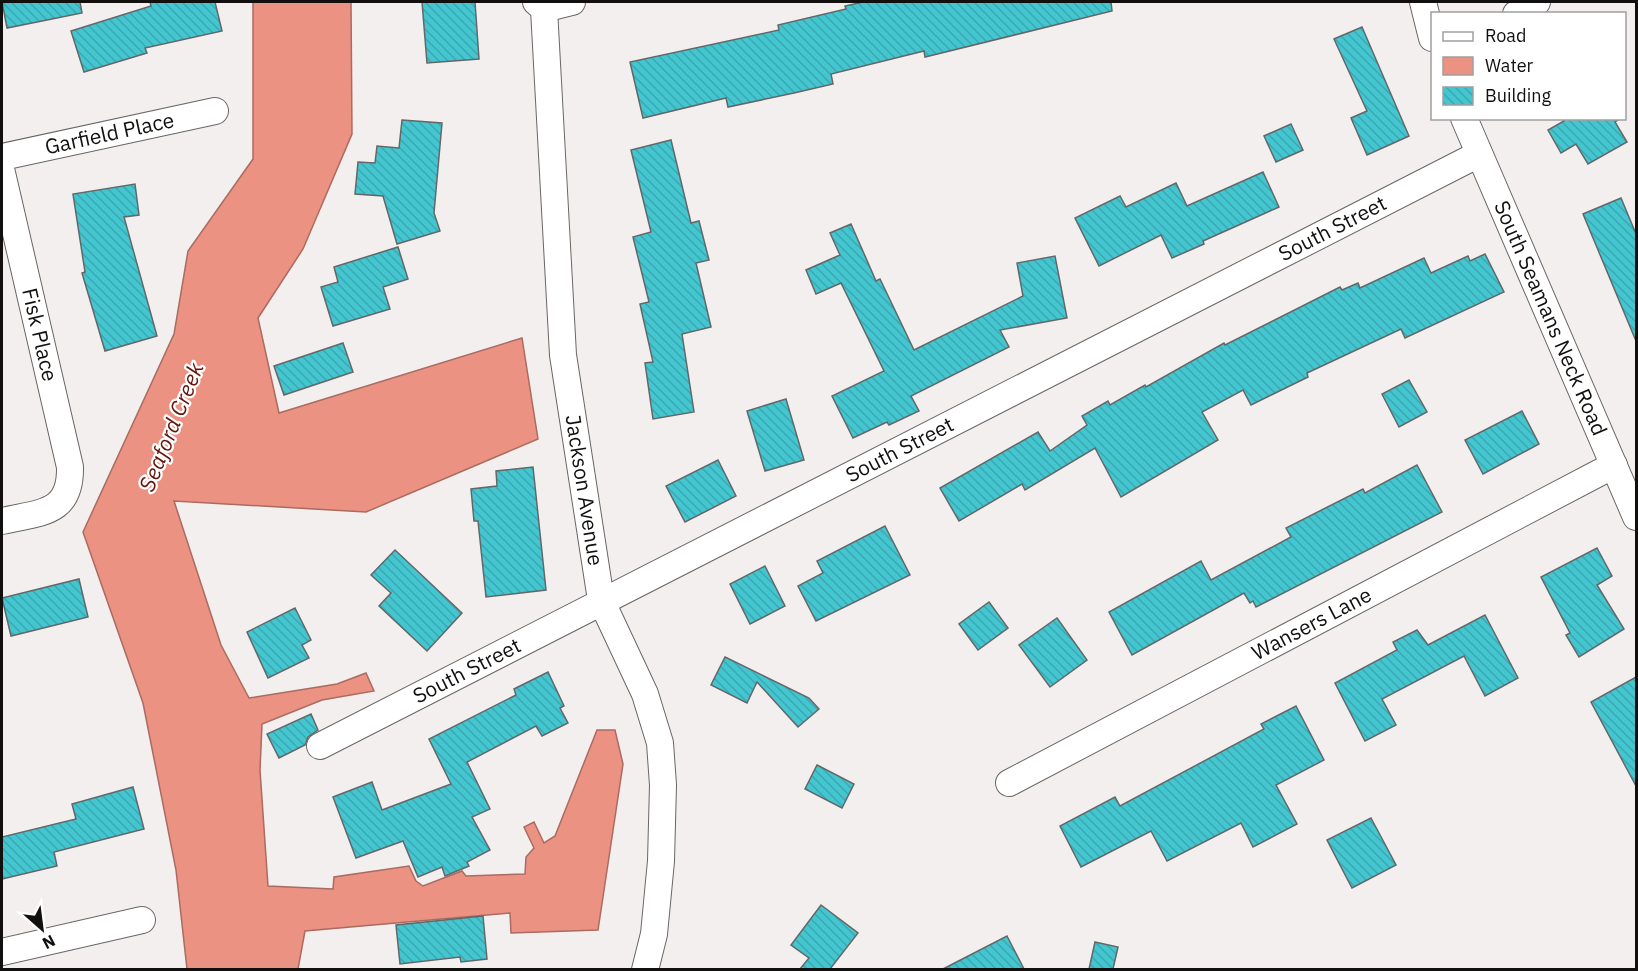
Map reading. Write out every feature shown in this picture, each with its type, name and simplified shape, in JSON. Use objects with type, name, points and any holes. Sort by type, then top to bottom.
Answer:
[{"type":"street","points":[[540,5],[572,2]]},
{"type":"street","points":[[1423,2],[1431,34]]},
{"type":"street","points":[[1520,12],[1537,2]]},
{"type":"street","name":"Jackson Avenue","points":[[540,5],[563,355],[602,600],[645,694],[660,742],[663,785],[661,861],[654,934],[645,969]]},
{"type":"street","name":"Garfield Place","points":[[2,157],[215,111]]},
{"type":"street","name":"South Seamans Neck Road","points":[[1465,120],[1636,517]]},
{"type":"street","name":"South Street","points":[[320,746],[1479,154]]},
{"type":"street","name":"Fisk Place","points":[[2,173],[70,467],[71,484],[66,497],[55,507],[2,521]]},
{"type":"street","name":"Wansers Lane","points":[[1009,783],[1614,465]]},
{"type":"street","points":[[2,952],[142,920]]},
{"type":"water","name":"Seaford Creek","points":[[253,2],[351,2],[352,134],[303,249],[258,318],[279,413],[522,338],[538,439],[366,512],[174,501],[221,645],[249,698],[337,684],[366,673],[374,691],[322,700],[262,724],[260,770],[268,886],[333,889],[334,877],[409,866],[416,881],[423,886],[462,871],[466,876],[525,874],[526,857],[534,848],[524,827],[534,822],[544,843],[555,836],[597,730],[615,730],[623,764],[598,930],[511,933],[510,913],[305,931],[298,969],[187,969],[176,870],[143,703],[83,532],[174,334],[188,251],[253,159]]},
{"type":"building","points":[[2,2],[80,2],[82,13],[7,28]]},
{"type":"building","points":[[150,2],[215,2],[222,31],[145,48],[147,53],[84,72],[71,31],[151,6]]},
{"type":"building","points":[[422,2],[475,2],[479,59],[427,63]]},
{"type":"building","points":[[863,2],[1111,2],[1112,11],[925,57],[924,51],[831,74],[833,84],[794,93],[728,107],[726,98],[643,118],[630,62],[779,30],[778,25],[846,9],[845,6]]},
{"type":"building","points":[[1362,27],[1409,136],[1367,155],[1351,118],[1367,111],[1334,39]]},
{"type":"building","points":[[402,120],[442,123],[434,213],[440,231],[397,244],[383,196],[355,194],[358,162],[375,163],[377,146],[399,148]]},
{"type":"building","points":[[1618,120],[1615,122],[1627,142],[1588,164],[1576,144],[1561,153],[1548,130],[1564,121]]},
{"type":"building","points":[[1291,124],[1303,150],[1276,162],[1264,136]]},
{"type":"building","points":[[671,140],[691,223],[699,221],[709,260],[696,263],[711,327],[682,334],[694,412],[653,419],[645,363],[653,362],[640,304],[649,302],[633,237],[651,232],[631,150]]},
{"type":"building","points":[[1263,172],[1279,207],[1203,241],[1204,244],[1172,258],[1161,235],[1099,266],[1075,218],[1120,196],[1126,207],[1176,183],[1187,206]]},
{"type":"building","points":[[135,184],[139,215],[124,217],[157,336],[105,351],[82,273],[85,272],[73,194]]},
{"type":"building","points":[[1621,198],[1636,234],[1636,341],[1583,214]]},
{"type":"building","points":[[851,224],[876,281],[880,279],[914,350],[1023,296],[1017,263],[1055,256],[1067,318],[1000,330],[1009,347],[911,396],[919,411],[889,425],[887,422],[853,438],[832,396],[884,371],[841,283],[816,294],[806,270],[840,255],[830,233]]},
{"type":"building","points":[[398,247],[408,279],[383,287],[390,309],[333,326],[321,287],[338,282],[334,267]]},
{"type":"building","points":[[1485,254],[1504,292],[1405,338],[1401,329],[1307,373],[1308,377],[1251,405],[1243,390],[1202,412],[1218,440],[1121,497],[1095,448],[1025,490],[1022,484],[959,521],[940,488],[1038,432],[1050,451],[1087,425],[1082,416],[1108,401],[1110,405],[1224,343],[1225,345],[1340,287],[1342,290],[1358,283],[1360,288],[1424,258],[1431,273],[1468,256],[1470,261]]},
{"type":"building","points":[[343,343],[353,372],[284,395],[274,366]]},
{"type":"building","points":[[1409,380],[1427,412],[1399,427],[1382,394]]},
{"type":"building","points":[[786,399],[804,460],[765,471],[747,411]]},
{"type":"building","points":[[1522,411],[1539,444],[1483,474],[1465,440]]},
{"type":"building","points":[[718,460],[736,496],[685,522],[666,486]]},
{"type":"building","points":[[1417,465],[1442,512],[1256,607],[1253,601],[1250,603],[1244,593],[1132,655],[1109,612],[1201,561],[1211,580],[1291,537],[1286,528],[1363,489],[1365,493]]},
{"type":"building","points":[[533,467],[546,590],[486,597],[478,521],[474,521],[471,489],[497,486],[496,471]]},
{"type":"building","points":[[885,526],[910,575],[816,621],[798,586],[823,573],[817,561]]},
{"type":"building","points":[[1597,548],[1612,576],[1597,585],[1624,629],[1579,657],[1566,635],[1570,633],[1541,577]]},
{"type":"building","points":[[395,550],[462,613],[427,651],[379,606],[391,593],[371,575]]},
{"type":"building","points":[[765,566],[785,606],[750,624],[730,584]]},
{"type":"building","points":[[79,579],[88,617],[11,636],[2,598]]},
{"type":"building","points":[[989,602],[1008,628],[978,650],[959,624]]},
{"type":"building","points":[[295,608],[311,640],[302,645],[309,658],[268,678],[247,632]]},
{"type":"building","points":[[1485,615],[1518,678],[1485,696],[1464,656],[1382,699],[1396,725],[1365,741],[1335,683],[1397,650],[1393,642],[1417,630],[1428,645]]},
{"type":"building","points":[[1057,618],[1087,660],[1050,687],[1019,645]]},
{"type":"building","points":[[725,657],[809,698],[819,709],[798,727],[757,682],[747,703],[711,685]]},
{"type":"building","points":[[548,672],[564,706],[560,708],[568,723],[542,736],[536,726],[467,762],[490,809],[472,817],[490,850],[467,862],[469,866],[445,876],[442,867],[418,877],[403,841],[356,858],[333,797],[372,782],[382,810],[451,784],[429,739],[516,695],[514,689]]},
{"type":"building","points":[[1636,677],[1636,786],[1591,702]]},
{"type":"building","points":[[1296,706],[1324,760],[1276,785],[1297,824],[1253,847],[1241,823],[1167,861],[1151,831],[1081,867],[1060,826],[1115,797],[1120,806],[1264,729],[1261,724]]},
{"type":"building","points":[[311,714],[318,730],[308,737],[305,745],[279,758],[267,734]]},
{"type":"building","points":[[817,765],[854,784],[842,808],[805,789]]},
{"type":"building","points":[[133,787],[144,829],[54,852],[57,866],[2,879],[2,837],[76,819],[72,804]]},
{"type":"building","points":[[1371,818],[1396,865],[1352,888],[1327,840]]},
{"type":"building","points":[[821,905],[858,933],[830,969],[800,969],[809,958],[791,945]]},
{"type":"building","points":[[483,916],[487,959],[461,962],[460,957],[400,964],[396,925]]},
{"type":"building","points":[[1007,936],[1024,969],[943,969]]},
{"type":"building","points":[[1095,942],[1118,947],[1113,969],[1089,969]]}]
